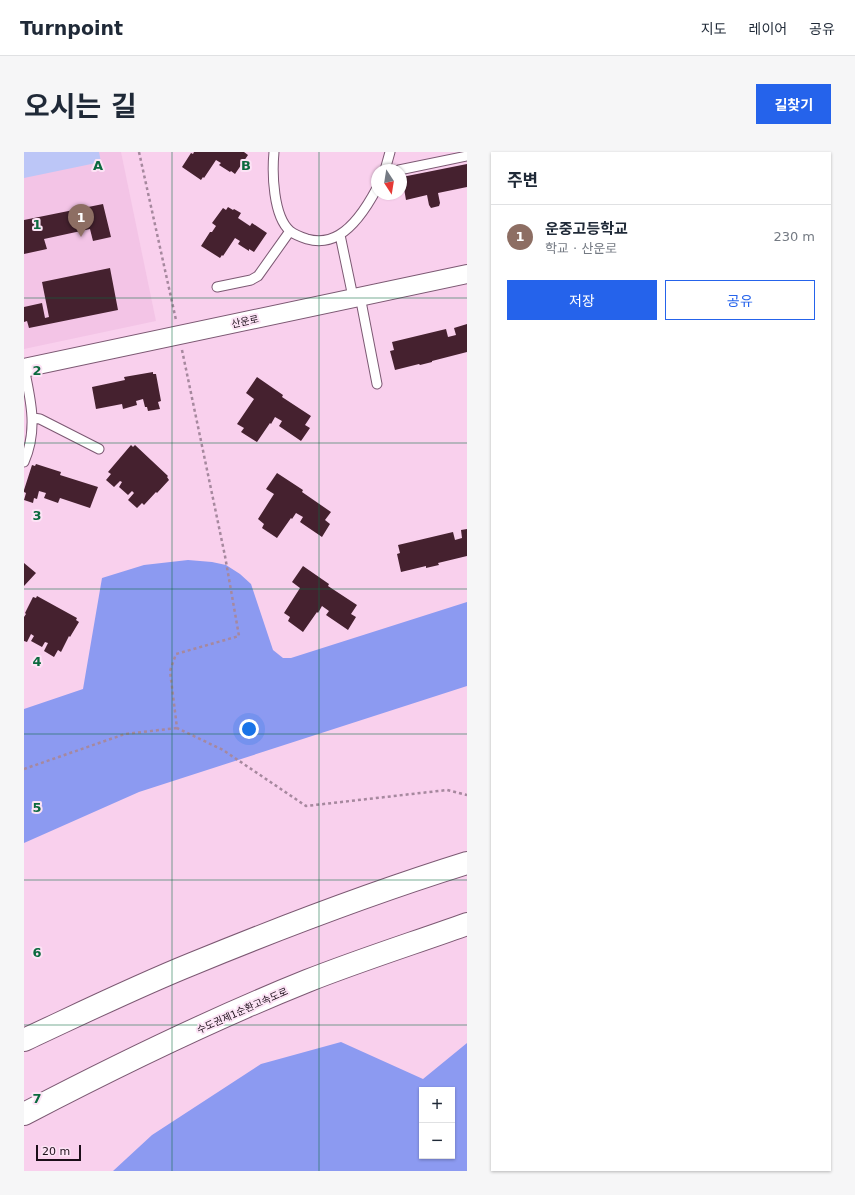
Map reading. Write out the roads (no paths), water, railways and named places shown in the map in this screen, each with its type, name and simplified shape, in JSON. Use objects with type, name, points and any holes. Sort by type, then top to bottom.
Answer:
[{"type":"highway","points":[[24,1040],[190,964],[367,896],[467,863]]},
{"type":"highway","name":"수도권제1순환고속도로","points":[[24,1114],[155,1048],[300,984],[467,924]]},
{"type":"street","name":"산운로","points":[[24,368],[357,296],[467,274]]},
{"type":"lane","points":[[274,152],[273,173],[278,206],[282,220],[290,230],[299,236],[311,240],[321,241],[330,240],[340,235],[354,222],[371,198]]},
{"type":"lane","points":[[387,164],[390,152]]},
{"type":"lane","points":[[407,168],[467,156]]},
{"type":"lane","points":[[217,287],[251,280],[258,276],[290,230]]},
{"type":"lane","points":[[340,235],[357,296],[377,384]]},
{"type":"lane","points":[[24,368],[32,405],[33,418],[32,434],[24,462]]},
{"type":"lane","points":[[33,418],[40,419],[98,449]]},
{"type":"place","name":"운중고등학교","points":[[81,237]]}]
